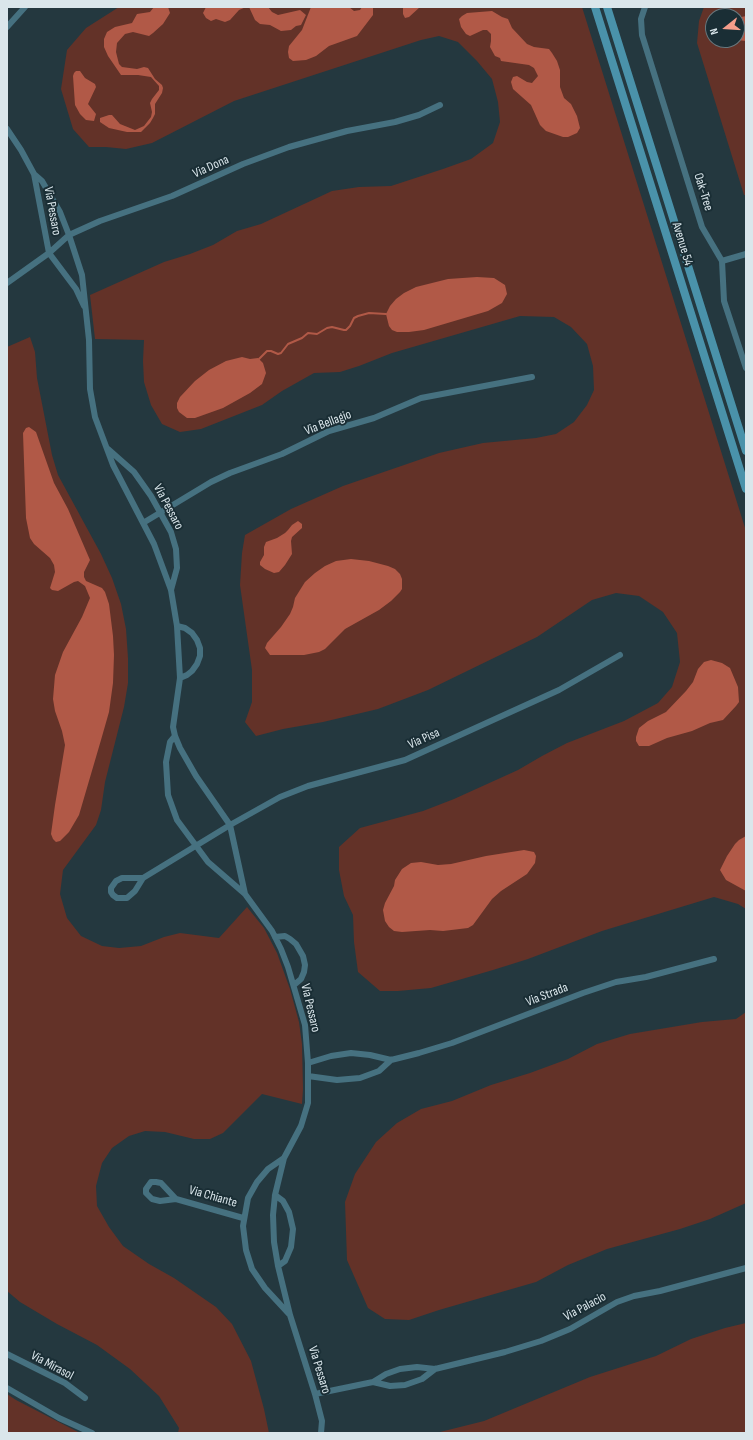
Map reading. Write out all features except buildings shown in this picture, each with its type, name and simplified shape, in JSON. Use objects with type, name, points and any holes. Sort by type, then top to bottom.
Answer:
[{"type":"street","points":[[7,27],[25,7]]},
{"type":"street","name":"Avenue 54","points":[[595,7],[746,489]]},
{"type":"street","name":"Avenue 54","points":[[607,7],[746,452]]},
{"type":"street","name":"Oak-Tree","points":[[645,7],[641,19],[642,35],[702,227],[722,261],[724,301],[746,368]]},
{"type":"street","name":"Via Dona","points":[[7,283],[48,254],[69,235],[100,221],[172,196],[243,164],[289,148],[347,131],[395,122],[419,115],[440,105]]},
{"type":"street","name":"Via Pessaro","points":[[7,129],[21,150],[34,174],[42,181],[52,197],[69,235],[82,275],[89,340],[90,389],[95,417],[113,465],[154,544],[172,590],[177,626],[180,678],[174,727],[175,736],[196,776],[230,825],[245,894]]},
{"type":"street","name":"Via Pessaro","points":[[34,174],[48,254],[76,289],[86,312]]},
{"type":"street","points":[[722,261],[746,254]]},
{"type":"street","name":"Via Bellagio","points":[[143,523],[211,482],[230,473],[282,454],[329,431],[374,418],[421,398],[532,376]]},
{"type":"street","name":"Via Pessaro","points":[[107,449],[134,472],[152,496],[170,532],[176,549],[177,568],[172,590]]},
{"type":"street","points":[[177,626],[185,628],[192,633],[200,648],[200,656],[192,672],[180,678]]},
{"type":"street","name":"Via Pisa","points":[[143,878],[230,825],[280,797],[308,786],[405,760],[559,690],[620,655]]},
{"type":"street","name":"Via Pessaro","points":[[175,736],[170,742],[166,762],[168,795],[177,820],[208,862],[245,894],[275,937],[294,985],[305,1025],[308,1063],[308,1103],[301,1126],[284,1158],[275,1195],[273,1215],[274,1242],[278,1266],[290,1315],[322,1421],[321,1433]]},
{"type":"street","points":[[122,878],[143,878],[135,891],[127,898],[117,898],[111,892],[111,888],[116,881],[122,878]]},
{"type":"street","points":[[275,937],[285,936],[290,939],[296,944],[303,956],[305,965],[304,972],[301,979],[294,985]]},
{"type":"street","name":"Via Strada","points":[[308,1063],[331,1056],[351,1053],[370,1055],[391,1060],[419,1054],[616,982],[646,977],[714,959]]},
{"type":"street","name":"Via Strada","points":[[308,1076],[337,1080],[360,1078],[378,1071],[391,1060]]},
{"type":"street","name":"Via Pessaro","points":[[284,1158],[268,1169],[257,1182],[248,1198],[242,1226],[246,1250],[252,1269],[265,1288],[290,1315]]},
{"type":"street","name":"Via Chiante","points":[[176,1198],[161,1183],[152,1182],[146,1189],[146,1193],[152,1199],[160,1201],[176,1198],[243,1218]]},
{"type":"street","points":[[275,1195],[283,1201],[289,1212],[293,1229],[291,1247],[285,1261],[278,1266]]},
{"type":"street","name":"Via Palacio","points":[[315,1394],[373,1382],[386,1374],[400,1369],[417,1367],[435,1369],[505,1352],[541,1341],[570,1329],[617,1302],[634,1296],[660,1291],[746,1268]]},
{"type":"street","name":"Via Mirasol","points":[[7,1354],[65,1383],[85,1398]]},
{"type":"street","name":"Via Palacio","points":[[373,1382],[390,1386],[405,1386],[422,1379],[435,1369]]},
{"type":"street","points":[[7,1388],[59,1418],[92,1433]]},
{"type":"shaded area","points":[[119,7],[582,7],[746,531],[746,909],[738,904],[714,897],[602,931],[528,959],[431,988],[380,991],[358,972],[354,942],[353,915],[344,896],[339,870],[339,847],[360,828],[423,811],[454,799],[518,770],[567,743],[624,721],[658,703],[672,687],[680,662],[677,633],[663,612],[639,596],[616,593],[592,600],[537,637],[428,690],[378,709],[256,736],[245,722],[252,702],[252,670],[240,585],[245,535],[291,509],[343,486],[439,453],[483,443],[536,438],[556,434],[574,422],[587,405],[594,390],[593,366],[587,344],[571,327],[554,317],[520,316],[392,353],[340,372],[314,373],[282,391],[262,405],[201,429],[180,432],[162,424],[151,405],[144,382],[144,340],[95,339],[90,295],[164,262],[213,245],[237,231],[261,224],[332,191],[359,187],[391,186],[471,159],[493,143],[500,122],[498,102],[492,79],[477,61],[458,42],[439,36],[421,40],[234,101],[152,143],[126,149],[89,147],[73,129],[61,89],[67,50],[86,28]]},
{"type":"shaded area","points":[[154,7],[168,7],[170,13],[163,24],[149,36],[133,32],[125,34],[117,43],[116,52],[119,64],[122,67],[137,69],[144,67],[148,68],[155,79],[162,85],[162,93],[155,104],[155,114],[150,123],[141,132],[127,132],[109,128],[100,122],[100,118],[112,115],[120,124],[135,130],[144,126],[151,117],[152,112],[150,103],[159,90],[159,86],[151,77],[121,75],[108,56],[104,47],[104,39],[107,32],[115,27],[132,23],[137,14],[150,12]]},
{"type":"shaded area","points":[[206,7],[246,7],[239,10],[230,20],[225,22],[216,19],[211,21],[206,18],[203,13]]},
{"type":"shaded area","points":[[249,7],[268,7],[272,12],[278,15],[300,10],[306,15],[301,25],[296,26],[291,30],[281,31],[270,25],[260,24],[255,20]]},
{"type":"shaded area","points":[[311,7],[349,7],[354,11],[360,10],[362,7],[373,7],[373,15],[357,36],[329,46],[316,56],[306,60],[293,61],[289,58],[289,46],[302,30]]},
{"type":"shaded area","points":[[403,7],[420,7],[409,17],[405,18],[403,14]]},
{"type":"shaded area","points":[[704,7],[746,7],[746,195],[744,195],[697,43],[699,21]]},
{"type":"shaded area","points":[[492,11],[508,19],[512,28],[527,44],[534,47],[549,49],[552,53],[560,70],[560,87],[564,98],[571,104],[577,116],[580,128],[577,133],[568,137],[563,137],[546,131],[540,125],[531,105],[513,89],[511,82],[513,77],[517,76],[527,82],[532,83],[538,76],[534,68],[529,65],[501,61],[500,58],[495,56],[490,47],[491,34],[487,30],[483,30],[470,36],[466,34],[461,27],[459,19],[467,13]]},
{"type":"shaded area","points":[[746,16],[746,41],[745,41]]},
{"type":"shaded area","points":[[76,71],[80,71],[85,78],[95,84],[96,87],[88,104],[96,114],[94,121],[86,120],[80,114],[75,105],[73,76]]},
{"type":"shaded area","points":[[477,277],[494,278],[505,285],[507,294],[502,303],[488,311],[424,330],[397,332],[392,330],[389,326],[386,314],[396,299],[404,293],[416,287],[448,279]]},
{"type":"shaded area","points":[[30,337],[35,352],[37,378],[52,455],[58,475],[101,554],[112,578],[121,604],[126,629],[128,658],[128,683],[124,707],[105,782],[101,810],[96,825],[63,870],[60,894],[67,918],[81,936],[102,946],[119,948],[141,946],[164,937],[180,933],[219,938],[247,907],[264,928],[277,953],[290,989],[299,1022],[302,1044],[302,1104],[262,1094],[223,1133],[210,1139],[194,1139],[165,1132],[145,1131],[129,1136],[112,1148],[102,1163],[96,1186],[97,1206],[109,1227],[123,1246],[149,1264],[174,1278],[216,1307],[232,1324],[251,1361],[269,1433],[178,1433],[179,1428],[159,1396],[130,1369],[97,1345],[20,1302],[7,1291],[7,347]]},
{"type":"shaded area","points":[[242,357],[250,359],[258,358],[263,363],[266,373],[262,384],[250,393],[223,408],[195,418],[187,418],[179,412],[177,403],[180,397],[195,381],[209,370],[226,361]]},
{"type":"shaded area","points":[[29,427],[36,432],[54,483],[68,509],[90,560],[84,572],[84,577],[86,581],[102,588],[105,592],[109,604],[113,636],[113,683],[109,712],[79,815],[69,832],[60,841],[56,842],[51,834],[65,745],[53,699],[55,675],[63,652],[82,617],[90,598],[85,586],[78,581],[58,591],[50,588],[55,572],[54,565],[50,558],[34,544],[30,538],[26,518],[23,433],[26,428]]},
{"type":"shaded area","points":[[298,521],[302,524],[302,528],[292,537],[292,554],[285,565],[279,572],[274,573],[265,569],[260,565],[260,562],[264,555],[264,547],[266,542],[285,533]]},
{"type":"shaded area","points":[[351,559],[369,561],[395,569],[400,574],[402,579],[402,589],[391,601],[379,610],[345,629],[325,649],[319,652],[304,655],[270,655],[265,648],[267,643],[290,614],[295,598],[305,582],[325,566],[336,561]]},
{"type":"shaded area","points":[[711,660],[722,663],[730,668],[738,687],[739,702],[736,706],[723,720],[667,738],[649,746],[639,746],[636,741],[636,737],[639,728],[648,721],[666,712],[693,682],[698,669],[704,662]]},
{"type":"shaded area","points":[[746,836],[746,891],[726,880],[720,870],[735,844]]},
{"type":"shaded area","points":[[524,850],[534,852],[536,856],[535,863],[527,874],[501,891],[492,899],[473,925],[468,928],[443,931],[430,930],[402,932],[394,931],[385,921],[383,910],[394,886],[395,880],[402,869],[411,863],[421,862],[438,865],[451,864],[486,856]]},
{"type":"shaded area","points":[[746,1012],[746,1203],[710,1219],[680,1229],[607,1249],[568,1265],[536,1282],[409,1320],[385,1319],[368,1308],[347,1260],[345,1202],[355,1174],[376,1142],[397,1123],[421,1109],[452,1101],[491,1085],[568,1059],[597,1044],[630,1034],[702,1022],[736,1019]]},
{"type":"shaded area","points":[[746,1323],[746,1433],[431,1433],[484,1421],[590,1377],[656,1356],[691,1339]]},
{"type":"shaded area","points":[[7,1394],[16,1400],[80,1433],[7,1433]]},
{"type":"waterway","points":[[259,359],[267,351],[278,354],[281,353],[288,344],[302,338],[308,333],[317,334],[327,328],[332,327],[346,330],[354,318],[358,316],[369,313],[386,314]]}]
